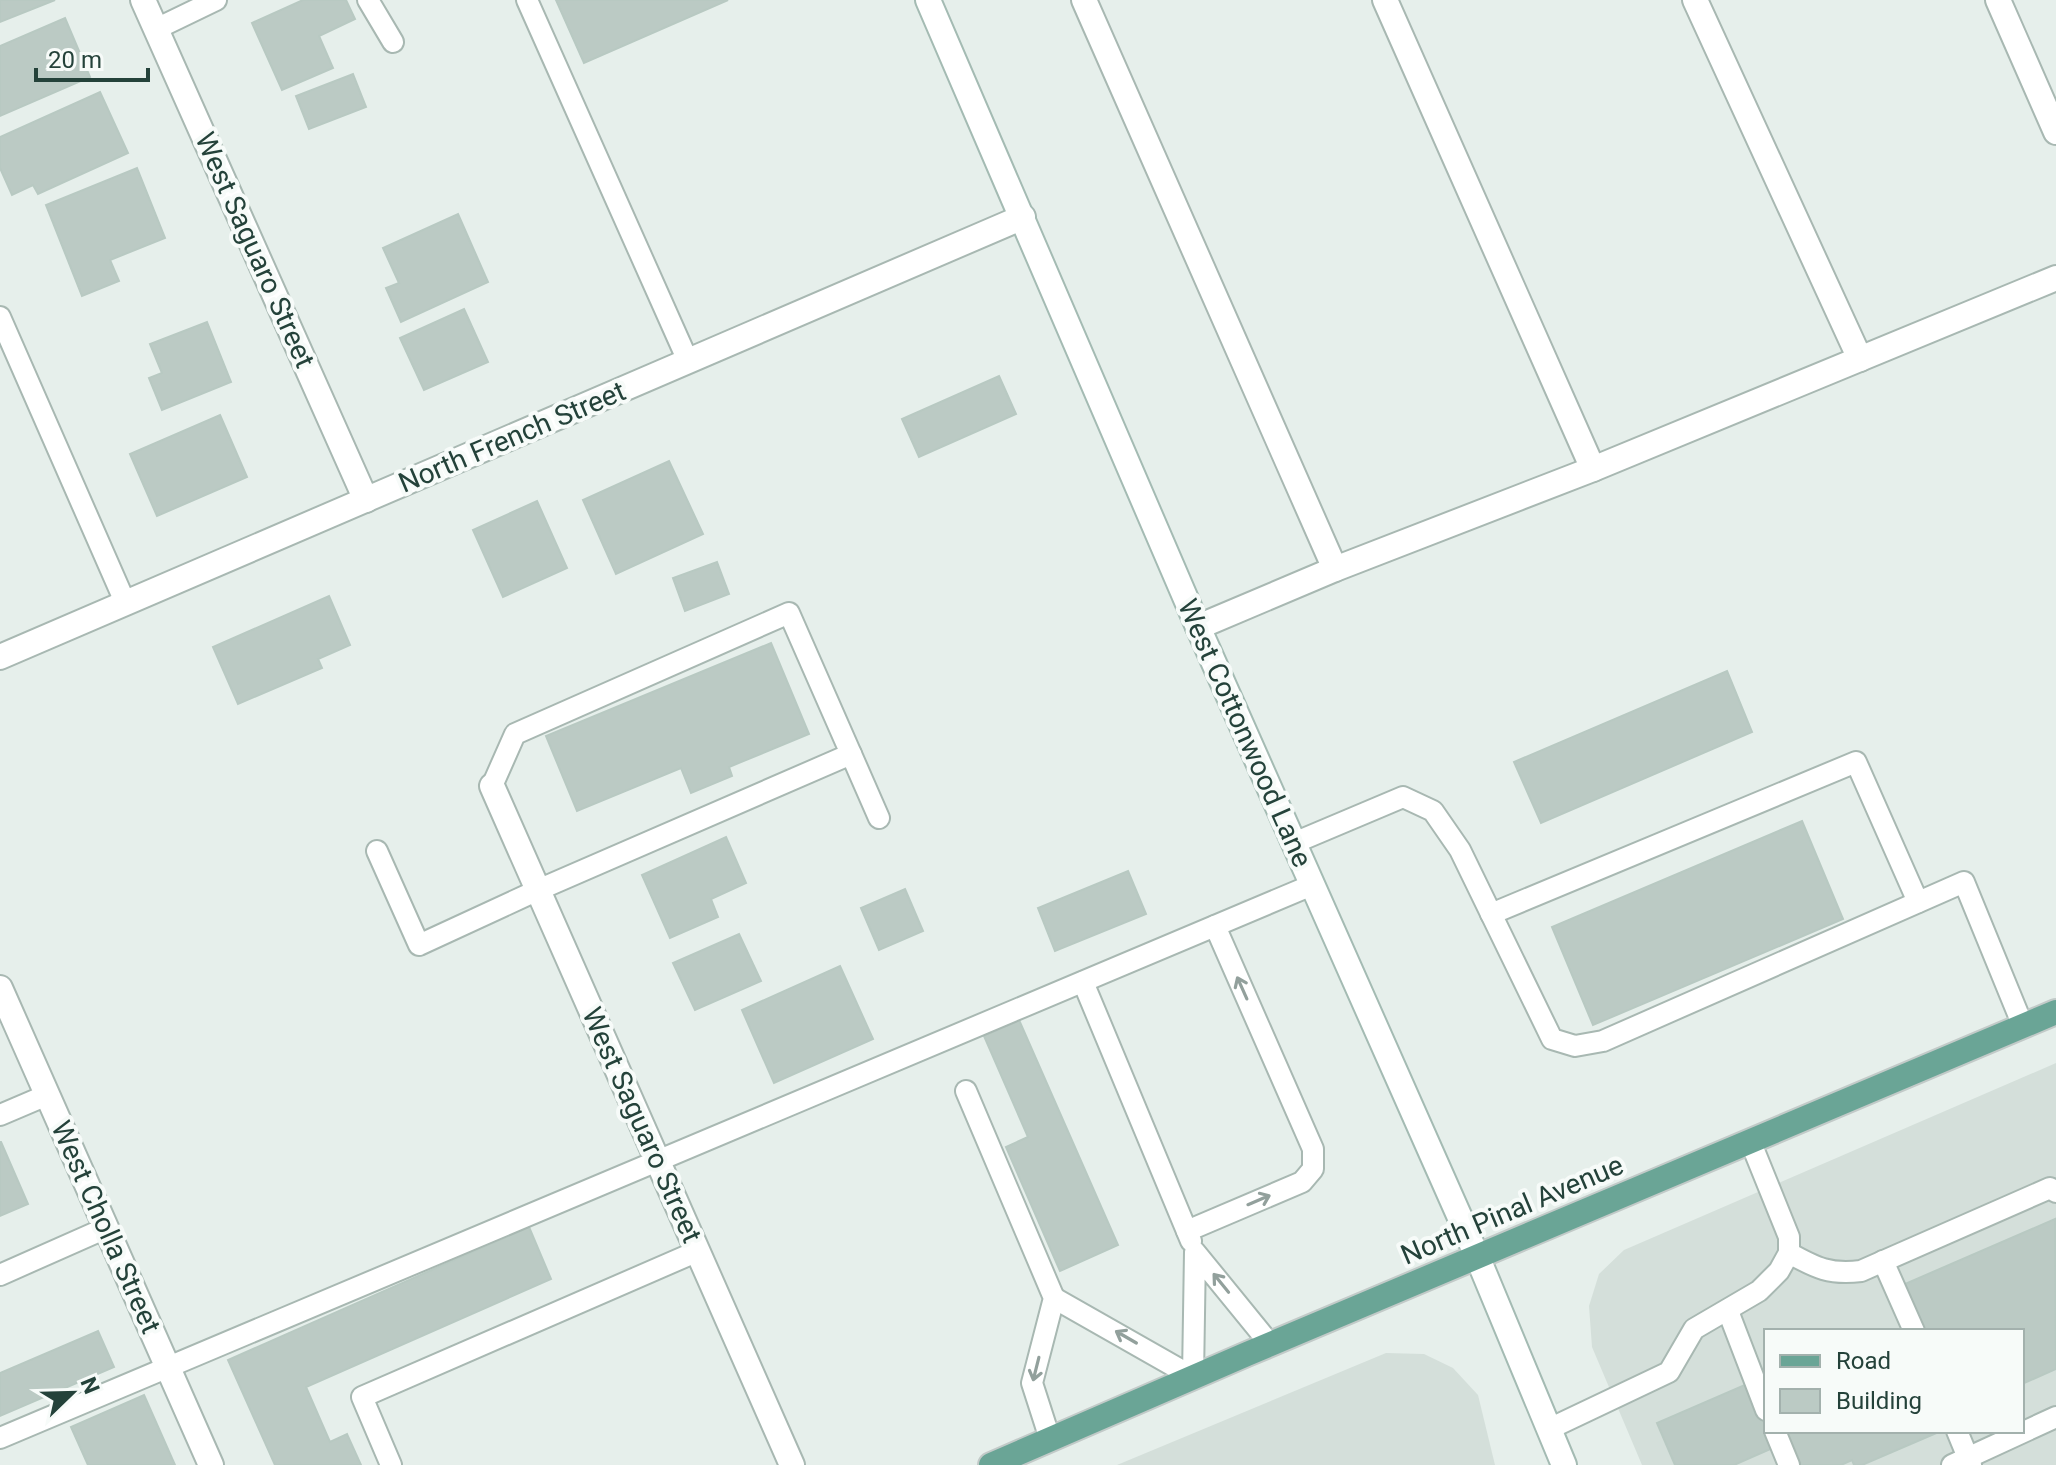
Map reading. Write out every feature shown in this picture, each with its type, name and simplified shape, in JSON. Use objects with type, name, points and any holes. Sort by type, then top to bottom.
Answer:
[{"type":"main road","name":"North Pinal Avenue","points":[[991,1465],[2056,1012]]},
{"type":"street","name":"West Saguaro Street","points":[[143,0],[366,500]]},
{"type":"street","name":"West Cottonwood Lane","points":[[928,0],[1198,627],[1477,1256],[1564,1465]]},
{"type":"street","points":[[1084,0],[1335,569]]},
{"type":"street","points":[[1385,0],[1593,469]]},
{"type":"street","points":[[1695,0],[1860,359]]},
{"type":"street","points":[[1998,0],[2056,132]]},
{"type":"street","name":"North French Street","points":[[0,657],[1023,217]]},
{"type":"street","points":[[1198,627],[1335,569],[1593,469],[2056,278]]},
{"type":"street","name":"West Saguaro Street","points":[[492,786],[792,1465]]},
{"type":"street","name":"West Cholla Street","points":[[0,988],[211,1465]]},
{"type":"lane","points":[[156,29],[216,0]]},
{"type":"lane","points":[[368,0],[393,42]]},
{"type":"lane","points":[[527,0],[688,361]]},
{"type":"lane","points":[[0,317],[125,602]]},
{"type":"lane","points":[[492,786],[515,734],[789,613],[879,818]]},
{"type":"lane","points":[[377,851],[419,945],[851,754]]},
{"type":"lane","points":[[1491,914],[1856,762],[1918,902]]},
{"type":"lane","points":[[1294,843],[1403,797],[1433,811],[1460,850],[1552,1039],[1575,1046],[1603,1041],[1964,882],[2023,1026]]},
{"type":"lane","points":[[0,1438],[1312,885]]},
{"type":"lane","points":[[1187,1231],[1302,1182],[1313,1169],[1313,1149],[1215,926]]},
{"type":"lane","points":[[1083,982],[1195,1252],[1270,1344]]},
{"type":"lane","points":[[966,1091],[1054,1298],[1193,1377],[1195,1252]]},
{"type":"lane","points":[[0,1115],[47,1095]]},
{"type":"lane","points":[[1549,1429],[1669,1372],[1694,1329],[1759,1291],[1779,1271],[1789,1253],[1789,1237],[1751,1143]]},
{"type":"lane","points":[[1789,1253],[1815,1267],[1839,1274],[1861,1271],[2050,1188],[2056,1192]]},
{"type":"lane","points":[[0,1275],[106,1228]]},
{"type":"lane","points":[[391,1465],[362,1397],[698,1251]]},
{"type":"lane","points":[[1883,1261],[1913,1329]]},
{"type":"lane","points":[[1050,1439],[1032,1383],[1054,1298]]},
{"type":"lane","points":[[1728,1311],[1764,1405]]},
{"type":"lane","points":[[2024,1433],[2056,1417]]},
{"type":"lane","points":[[1776,1433],[1789,1465]]},
{"type":"lane","points":[[1957,1433],[1964,1462],[2023,1433]]},
{"type":"shaded area","points":[[2056,1063],[2056,1465],[1642,1465],[1592,1347],[1589,1306],[1599,1274],[1624,1250]]},
{"type":"shaded area","points":[[1386,1353],[1424,1354],[1453,1368],[1478,1395],[1495,1465],[1117,1465]]},
{"type":"building","points":[[0,0],[55,0],[0,22]]},
{"type":"building","points":[[303,0],[346,0],[355,19],[319,36],[333,68],[282,90],[252,23]]},
{"type":"building","points":[[556,0],[728,0],[584,63]]},
{"type":"building","points":[[65,18],[90,77],[0,116],[0,46]]},
{"type":"building","points":[[353,74],[366,107],[309,129],[296,96]]},
{"type":"building","points":[[100,92],[128,153],[38,194],[33,185],[12,195],[0,168],[0,137]]},
{"type":"building","points":[[137,168],[165,238],[110,260],[119,281],[82,296],[46,205]]},
{"type":"building","points":[[458,214],[488,282],[401,322],[386,288],[399,283],[383,248]]},
{"type":"building","points":[[464,309],[488,362],[424,390],[400,338]]},
{"type":"building","points":[[207,322],[231,382],[162,410],[149,378],[162,373],[150,344]]},
{"type":"building","points":[[999,376],[1016,414],[919,457],[902,419]]},
{"type":"building","points":[[220,415],[247,477],[157,516],[130,454]]},
{"type":"building","points":[[669,461],[703,534],[616,574],[583,500]]},
{"type":"building","points":[[537,501],[567,568],[503,597],[473,530]]},
{"type":"building","points":[[717,562],[729,594],[685,611],[673,578]]},
{"type":"building","points":[[329,596],[350,645],[318,659],[322,668],[238,704],[213,647]]},
{"type":"building","points":[[771,643],[809,734],[729,767],[732,776],[691,793],[681,768],[577,811],[546,736]]},
{"type":"building","points":[[1727,671],[1752,732],[1541,823],[1514,762]]},
{"type":"building","points":[[1802,821],[1843,919],[1593,1025],[1552,927]]},
{"type":"building","points":[[726,837],[746,883],[711,899],[718,917],[670,938],[642,875]]},
{"type":"building","points":[[1128,871],[1146,914],[1055,951],[1038,908]]},
{"type":"building","points":[[905,889],[923,931],[879,950],[861,908]]},
{"type":"building","points":[[739,934],[761,981],[695,1010],[673,963]]},
{"type":"building","points":[[840,966],[873,1039],[774,1083],[742,1010]]},
{"type":"building","points":[[1019,1020],[1118,1245],[1060,1271],[1006,1147],[1028,1137],[984,1036]]},
{"type":"building","points":[[0,1142],[28,1204],[0,1216]]},
{"type":"building","points":[[2055,1219],[2056,1369],[2024,1383],[2024,1329],[1924,1329],[1905,1284]]},
{"type":"building","points":[[529,1227],[551,1279],[306,1387],[330,1442],[347,1434],[361,1465],[275,1465],[228,1360]]},
{"type":"building","points":[[98,1331],[114,1367],[0,1416],[0,1373]]},
{"type":"building","points":[[1747,1384],[1764,1422],[1764,1433],[1769,1433],[1775,1447],[1734,1465],[1675,1465],[1657,1423]]},
{"type":"building","points":[[144,1395],[175,1465],[88,1465],[71,1427]]},
{"type":"building","points":[[1787,1433],[1936,1433],[1862,1465],[1854,1465],[1852,1460],[1841,1465],[1801,1465]]}]
